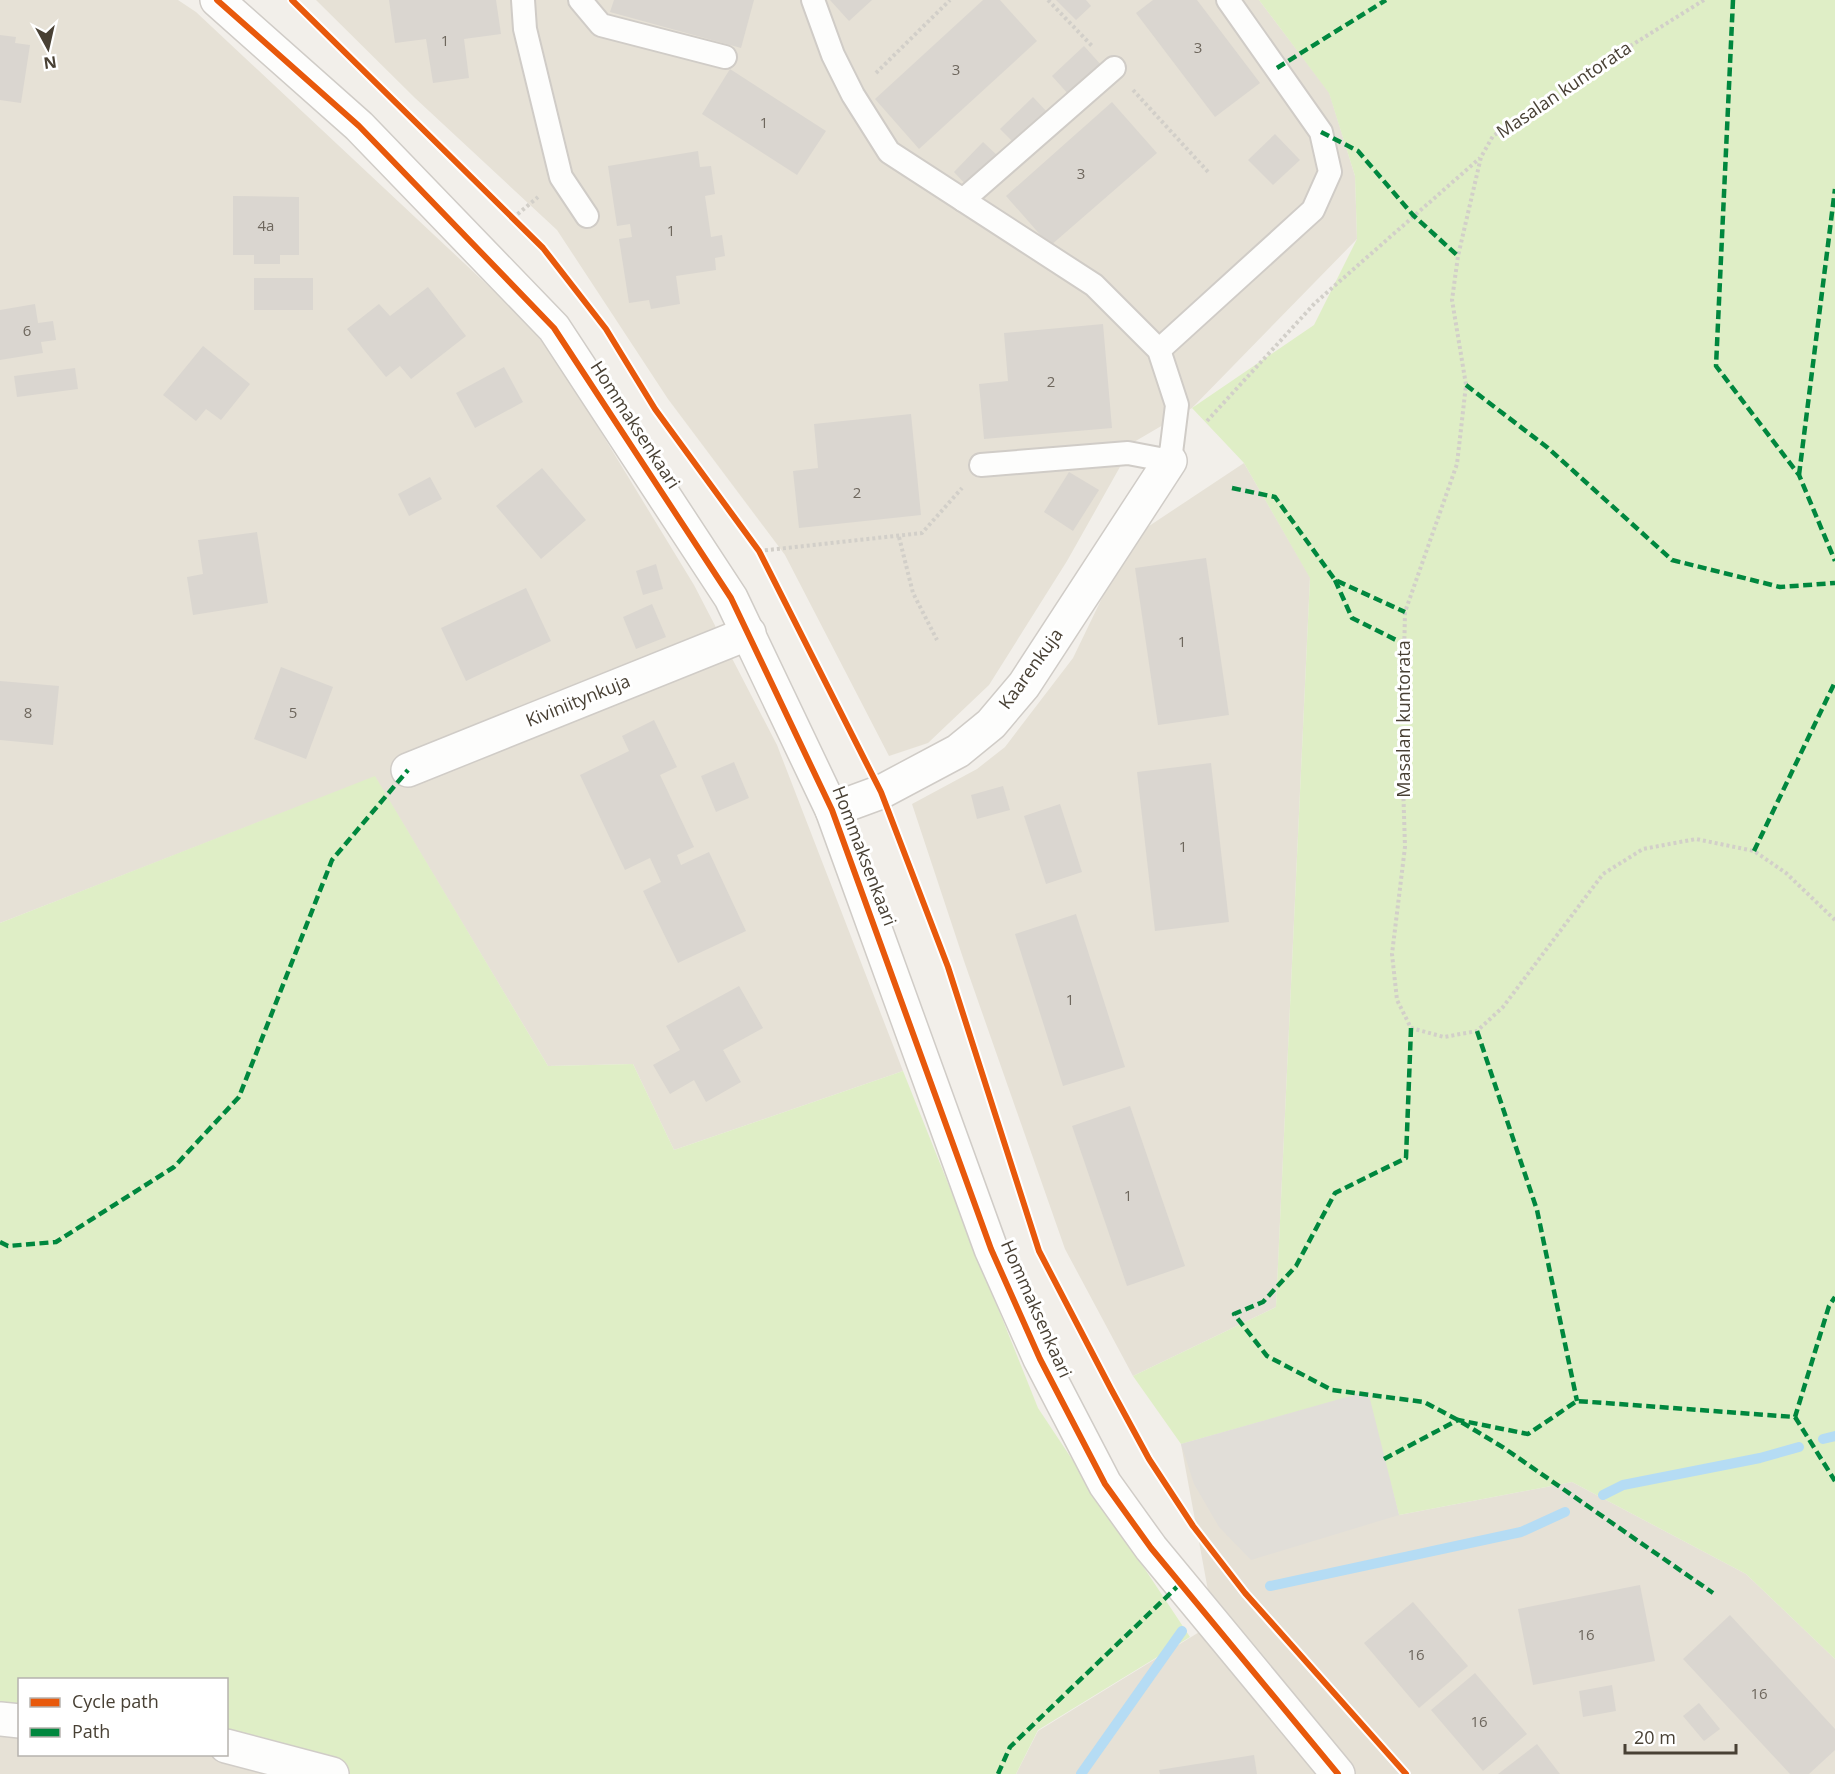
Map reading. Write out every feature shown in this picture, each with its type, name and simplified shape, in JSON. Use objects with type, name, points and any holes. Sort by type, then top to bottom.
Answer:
[{"type":"street","name":"Hommaksenkaari","points":[[217,0],[359,126],[554,328],[731,598],[832,810],[991,1249],[1040,1359],[1100,1474],[1151,1548],[1338,1774]]},
{"type":"street","name":"Kaarenkuja","points":[[832,810],[881,792],[958,751],[991,724],[1024,685],[1170,461]]},
{"type":"street","name":"Kiviniitynkuja","points":[[408,770],[749,633]]},
{"type":"street","points":[[0,1719],[18,1721]]},
{"type":"street","points":[[228,1747],[317,1772]]},
{"type":"lane","points":[[523,0],[525,29],[561,177],[587,216]]},
{"type":"lane","points":[[580,0],[601,25],[725,57]]},
{"type":"lane","points":[[813,0],[833,55],[853,95],[889,152],[1094,285],[1159,350],[1177,405],[1170,461],[1128,453],[981,465]]},
{"type":"lane","points":[[1159,350],[1313,210],[1330,172],[1321,132],[1228,0]]},
{"type":"lane","points":[[963,200],[1114,68]]},
{"type":"path","points":[[853,95],[950,0]]},
{"type":"path","points":[[1170,461],[1315,303],[1481,157]]},
{"type":"path","points":[[505,210],[521,226]]},
{"type":"path","points":[[759,551],[922,533],[981,465]]},
{"type":"path","points":[[899,537],[913,593],[937,640]]},
{"type":"path","points":[[752,542],[765,561]]},
{"type":"shaded area","points":[[0,0],[178,0],[196,12],[543,337],[694,585],[777,745],[903,1071],[674,1150],[633,1064],[548,1066],[375,777],[0,923]]},
{"type":"shaded area","points":[[316,0],[1259,0],[1329,92],[1355,176],[1357,239],[1192,408],[1134,442],[1067,561],[989,685],[928,743],[889,756],[785,555],[668,399],[557,230],[415,98]]},
{"type":"shaded area","points":[[1244,463],[1310,577],[1276,1307],[1133,1376],[1065,1249],[964,961],[912,804],[977,769],[1005,747],[1073,658],[1131,538]]},
{"type":"shaded area","points":[[1368,1391],[1399,1515],[1572,1482],[1746,1574],[1835,1659],[1835,1774],[1016,1774],[1038,1731],[1214,1623],[1181,1444]]},
{"type":"shaded area","points":[[1368,1391],[1399,1515],[1251,1560],[1219,1527],[1194,1484],[1181,1444]]},
{"type":"shaded area","points":[[0,1719],[18,1721],[18,1756],[228,1754],[332,1774],[0,1774]]},
{"type":"green space","points":[[1259,0],[1835,0],[1835,1659],[1746,1574],[1572,1482],[1399,1515],[1367,1392],[1181,1444],[1133,1376],[1276,1307],[1310,578],[1244,463],[1192,408],[1314,325],[1357,239],[1355,176],[1329,93]]},
{"type":"green space","points":[[375,776],[548,1066],[633,1064],[674,1150],[903,1071],[1038,1408],[1190,1637],[1038,1730],[1016,1774],[332,1774],[228,1746],[228,1678],[18,1678],[18,1721],[0,1719],[0,923]]},
{"type":"building","points":[[389,0],[496,0],[501,34],[464,39],[469,78],[433,83],[426,39],[395,43]]},
{"type":"building","points":[[614,0],[754,0],[741,48],[610,12]]},
{"type":"building","points":[[830,0],[872,0],[849,21]]},
{"type":"building","points":[[983,0],[1000,0],[1037,41],[919,149],[875,99]]},
{"type":"building","points":[[1056,0],[1086,0],[1091,6],[1076,20]]},
{"type":"building","points":[[1153,0],[1197,0],[1260,83],[1215,117],[1136,13]]},
{"type":"building","points":[[0,35],[16,37],[15,43],[30,45],[21,103],[0,100]]},
{"type":"building","points":[[1084,46],[1102,66],[1070,96],[1052,76]]},
{"type":"building","points":[[730,69],[826,131],[797,175],[702,114]]},
{"type":"building","points":[[1033,97],[1048,113],[1015,144],[1000,129]]},
{"type":"building","points":[[1112,102],[1157,153],[1050,246],[1006,196]]},
{"type":"building","points":[[1275,134],[1300,160],[1273,185],[1248,160]]},
{"type":"building","points":[[983,142],[1000,158],[970,189],[954,172]]},
{"type":"building","points":[[698,151],[700,167],[711,166],[715,194],[705,196],[711,237],[722,235],[725,256],[715,258],[716,270],[676,276],[680,304],[651,309],[649,300],[629,303],[619,239],[632,237],[630,224],[617,226],[608,166]]},
{"type":"building","points":[[233,196],[299,197],[299,255],[280,255],[280,264],[254,264],[254,255],[233,255]]},
{"type":"building","points":[[254,278],[313,278],[313,310],[254,310]]},
{"type":"building","points":[[428,287],[466,336],[411,379],[400,366],[386,377],[347,329],[379,304],[390,316]]},
{"type":"building","points":[[35,304],[38,323],[53,321],[56,340],[41,342],[43,353],[0,360],[0,310]]},
{"type":"building","points":[[1103,324],[1112,428],[984,439],[979,384],[1008,381],[1004,333]]},
{"type":"building","points":[[203,346],[250,384],[221,420],[206,409],[196,421],[163,395]]},
{"type":"building","points":[[504,367],[523,402],[475,428],[456,393]]},
{"type":"building","points":[[75,368],[78,389],[17,397],[14,376]]},
{"type":"building","points":[[911,414],[921,515],[799,528],[793,471],[818,468],[814,424]]},
{"type":"building","points":[[542,468],[586,520],[541,559],[496,506]]},
{"type":"building","points":[[1069,472],[1099,490],[1073,531],[1044,512]]},
{"type":"building","points":[[430,477],[442,499],[409,516],[398,494]]},
{"type":"building","points":[[257,532],[268,603],[193,615],[187,577],[203,574],[198,540]]},
{"type":"building","points":[[1206,558],[1229,715],[1158,725],[1135,568]]},
{"type":"building","points":[[656,564],[663,589],[643,595],[636,571]]},
{"type":"building","points":[[526,588],[551,641],[466,681],[441,628]]},
{"type":"building","points":[[652,604],[666,637],[636,649],[623,617]]},
{"type":"building","points":[[281,667],[333,687],[306,759],[254,739]]},
{"type":"building","points":[[0,681],[59,686],[53,745],[0,740]]},
{"type":"building","points":[[654,720],[677,767],[660,775],[694,847],[677,855],[681,865],[709,852],[746,931],[678,963],[643,891],[661,882],[650,858],[625,870],[580,775],[629,751],[622,736]]},
{"type":"building","points":[[734,762],[749,798],[716,812],[701,776]]},
{"type":"building","points":[[1211,763],[1229,922],[1155,931],[1137,772]]},
{"type":"building","points":[[1003,786],[1010,810],[977,819],[971,795]]},
{"type":"building","points":[[1060,804],[1082,872],[1046,884],[1024,816]]},
{"type":"building","points":[[1076,914],[1125,1067],[1063,1086],[1015,934]]},
{"type":"building","points":[[739,986],[763,1028],[723,1050],[741,1082],[706,1102],[694,1080],[670,1094],[653,1065],[680,1050],[666,1026]]},
{"type":"building","points":[[1130,1106],[1185,1266],[1127,1286],[1072,1126]]},
{"type":"building","points":[[1640,1585],[1655,1661],[1533,1685],[1518,1609]]},
{"type":"building","points":[[1413,1602],[1468,1666],[1419,1708],[1364,1643]]},
{"type":"building","points":[[1730,1615],[1835,1729],[1835,1750],[1809,1774],[1790,1774],[1683,1659]]},
{"type":"building","points":[[1475,1673],[1527,1734],[1483,1771],[1431,1710]]},
{"type":"building","points":[[1612,1685],[1616,1711],[1583,1717],[1579,1691]]},
{"type":"building","points":[[1699,1703],[1720,1729],[1704,1741],[1683,1716]]},
{"type":"building","points":[[1537,1744],[1560,1774],[1498,1774]]},
{"type":"building","points":[[1254,1755],[1257,1774],[1160,1774],[1159,1770]]},
{"type":"waterway","points":[[1823,1439],[1835,1436]]},
{"type":"waterway","points":[[1603,1495],[1623,1485],[1760,1458],[1799,1447]]},
{"type":"waterway","points":[[1270,1586],[1521,1532],[1565,1512]]},
{"type":"waterway","points":[[1081,1774],[1182,1631]]},
{"type":"marked path","points":[[1277,68],[1386,0]]},
{"type":"marked path","points":[[1733,0],[1716,366],[1799,475],[1835,561]]},
{"type":"marked path","points":[[1321,132],[1358,151],[1413,215],[1458,256]]},
{"type":"marked path","points":[[1799,475],[1835,189]]},
{"type":"marked path","points":[[1466,385],[1548,448],[1672,560],[1780,587],[1835,583]]},
{"type":"marked path","points":[[1232,488],[1275,497],[1335,580],[1405,612]]},
{"type":"marked path","points":[[1335,580],[1352,618],[1404,644]]},
{"type":"marked path","points":[[1754,851],[1835,682]]},
{"type":"marked path","points":[[0,1242],[8,1246],[56,1242],[174,1167],[239,1097],[332,860],[408,770]]},
{"type":"marked path","points":[[1411,1028],[1406,1158],[1335,1193],[1296,1266],[1263,1302],[1234,1314],[1267,1356],[1332,1390],[1424,1402],[1458,1420],[1504,1448],[1713,1593]]},
{"type":"marked path","points":[[1477,1031],[1537,1210],[1577,1401]]},
{"type":"marked path","points":[[1384,1459],[1458,1420],[1528,1434],[1577,1401],[1795,1417],[1829,1306],[1835,1297]]},
{"type":"marked path","points":[[1795,1417],[1835,1481]]},
{"type":"marked path","points":[[998,1774],[1010,1747],[1181,1583]]},
{"type":"cycle path","points":[[217,0],[359,126],[554,328],[731,598],[832,810],[991,1249],[1040,1359],[1105,1484],[1151,1548],[1338,1774]]},
{"type":"cycle path","points":[[292,0],[543,248],[606,329],[655,409],[759,551],[881,792],[948,967],[1039,1251],[1111,1389],[1149,1459],[1193,1526],[1245,1593],[1406,1774]]}]
